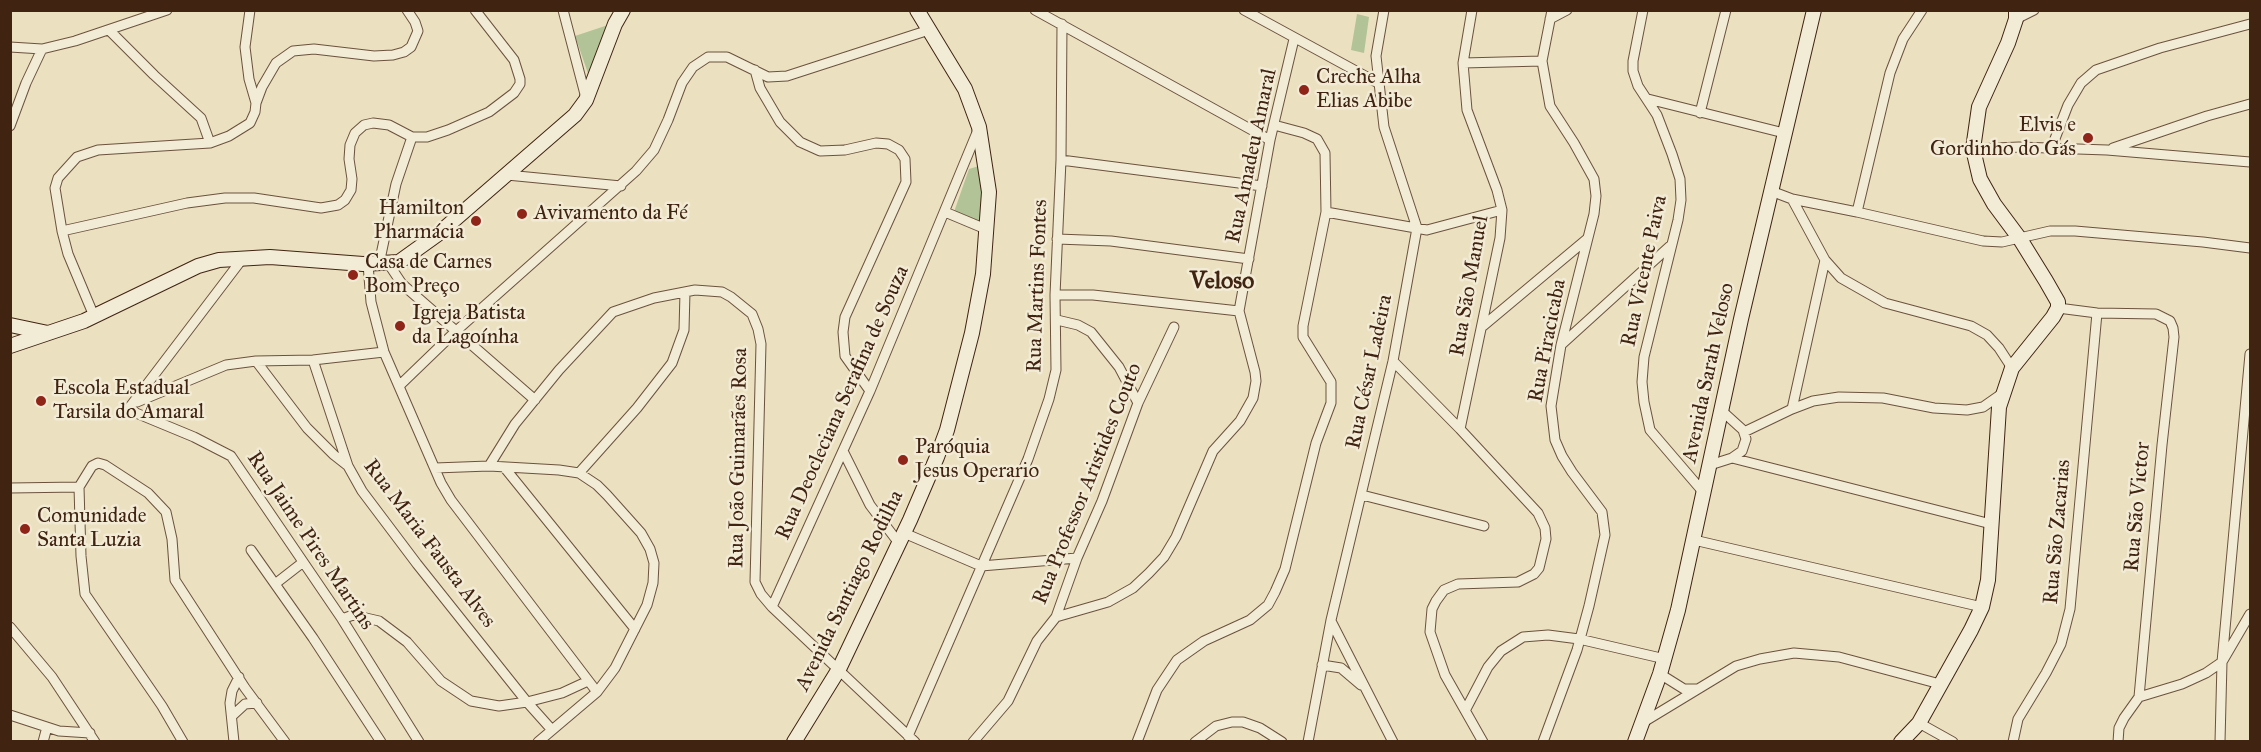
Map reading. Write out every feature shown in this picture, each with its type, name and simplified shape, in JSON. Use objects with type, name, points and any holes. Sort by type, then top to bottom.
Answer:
[{"type":"main road","points":[[10,345],[94,316],[198,266],[219,260],[270,257],[378,264],[399,262],[507,175],[575,115],[586,100],[615,24],[623,10]]},
{"type":"main road","name":"Avenida Santiago Rodilha","points":[[794,741],[839,669],[901,537],[947,430],[972,333],[983,274],[989,192],[979,127],[965,89],[917,10]]},
{"type":"main road","name":"Avenida Sarah Veloso","points":[[1635,741],[1665,659],[1678,610],[1784,133],[1814,10]]},
{"type":"main road","points":[[1901,741],[1919,723],[1982,607],[1988,580],[1999,407],[2012,368],[2058,308],[2054,293],[2020,239],[1994,204],[1980,179],[1973,149],[1979,107],[2008,43],[2016,15]]},
{"type":"main road","points":[[10,325],[50,333]]},
{"type":"street","points":[[10,47],[42,49],[109,30],[167,10]]},
{"type":"street","points":[[250,10],[245,47],[249,80],[256,103]]},
{"type":"street","points":[[94,316],[69,254],[62,231],[55,189],[58,178],[77,158],[98,150],[210,143],[229,136],[250,123],[262,87],[276,63],[293,51],[314,49],[374,56],[404,52],[411,47],[418,31],[407,10]]},
{"type":"street","points":[[62,231],[187,203],[225,198],[254,198],[321,208],[338,205],[345,200],[351,190],[350,146],[355,133],[364,125],[373,123],[388,125],[412,137],[426,137],[474,119],[509,98],[519,84],[519,73],[514,60],[475,10]]},
{"type":"street","points":[[563,10],[586,100]]},
{"type":"street","points":[[1035,10],[1270,140]]},
{"type":"street","points":[[1244,10],[1294,39],[1378,82]]},
{"type":"street","name":"Rua César Ladeira","points":[[1308,741],[1331,620],[1393,361],[1417,228],[1384,127],[1376,56],[1384,10]]},
{"type":"street","name":"Rua São Manuel","points":[[1460,429],[1488,301],[1500,238],[1502,210],[1497,190],[1467,110],[1463,63],[1472,10]]},
{"type":"street","points":[[1551,15],[1566,10]]},
{"type":"street","name":"Rua Vicente Paiva","points":[[1643,10],[1633,61],[1634,71],[1638,86],[1657,115],[1680,179],[1681,200],[1644,357],[1642,382],[1644,402],[1650,430],[1704,493]]},
{"type":"street","points":[[1700,113],[1726,10]]},
{"type":"street","points":[[1857,212],[1890,73],[1903,39],[1922,10]]},
{"type":"street","points":[[2016,15],[2034,10]]},
{"type":"street","name":"Rua Piracicaba","points":[[1543,741],[1579,639],[1605,535],[1602,512],[1572,472],[1555,440],[1551,406],[1561,345],[1596,196],[1594,179],[1550,106],[1542,61],[1551,15]]},
{"type":"street","name":"Rua Martins Fontes","points":[[912,739],[981,567],[1028,459],[1049,399],[1056,370],[1055,295],[1061,160],[1062,24]]},
{"type":"street","points":[[2051,149],[2068,105],[2081,83],[2096,70],[2160,48],[2250,24]]},
{"type":"street","points":[[109,30],[153,75],[201,118],[210,143]]},
{"type":"street","points":[[399,386],[455,332],[621,186],[654,150],[682,82],[693,67],[708,57],[727,57],[768,77],[787,76],[928,30]]},
{"type":"street","name":"Rua Amadeu Amaral","points":[[1056,616],[1095,607],[1121,596],[1149,573],[1170,548],[1213,451],[1240,421],[1255,389],[1255,372],[1239,311],[1270,140],[1294,39]]},
{"type":"street","points":[[10,126],[42,49]]},
{"type":"street","points":[[1463,63],[1542,61]]},
{"type":"street","points":[[755,70],[760,88],[780,122],[800,142],[820,151],[845,150],[882,143],[899,150],[905,159],[906,182],[845,317],[845,356],[870,391]]},
{"type":"street","points":[[1648,99],[1784,133]]},
{"type":"street","points":[[2108,150],[2207,116],[2250,104]]},
{"type":"street","points":[[1137,741],[1157,690],[1177,660],[1204,641],[1250,620],[1260,613],[1275,592],[1285,569],[1316,443],[1331,403],[1331,382],[1303,337],[1303,326],[1326,213],[1325,153],[1317,139],[1274,124]]},
{"type":"street","name":"Rua Deocleciana Serafina de Souza","points":[[772,607],[870,391],[979,127]]},
{"type":"street","points":[[412,137],[393,195],[371,302],[384,352],[451,500],[597,693]]},
{"type":"street","points":[[1973,149],[2019,147],[2108,150],[2250,162]]},
{"type":"street","points":[[1061,160],[1262,186]]},
{"type":"street","points":[[507,175],[621,186]]},
{"type":"street","points":[[1771,191],[1792,199],[1983,241],[2002,242],[2050,231],[2075,231],[2250,248]]},
{"type":"street","points":[[1792,199],[1825,260],[1841,278],[1885,303],[1971,326],[1987,335],[2012,368]]},
{"type":"street","points":[[1326,213],[1428,230],[1502,210]]},
{"type":"street","points":[[945,212],[988,230]]},
{"type":"street","points":[[1057,239],[1111,241],[1249,259]]},
{"type":"street","points":[[1483,326],[1587,239]]},
{"type":"street","points":[[1561,345],[1671,245]]},
{"type":"street","points":[[132,405],[243,258]]},
{"type":"street","points":[[1792,409],[1825,260]]},
{"type":"street","points":[[378,264],[535,400]]},
{"type":"street","name":"Rua João Guimarães Rosa","points":[[489,466],[515,424],[613,312],[654,298],[705,290],[722,292],[743,305],[752,314],[761,344],[755,582],[772,607],[912,739]]},
{"type":"street","points":[[579,473],[599,453],[672,363],[684,330],[685,292]]},
{"type":"street","points":[[1055,295],[1093,295],[1239,311]]},
{"type":"street","points":[[1488,301],[1506,307]]},
{"type":"street","points":[[2058,308],[2097,313]]},
{"type":"street","name":"Rua São Victor","points":[[2097,313],[2156,314],[2170,321],[2174,337],[2139,697]]},
{"type":"street","name":"Rua São Zacarias","points":[[2013,741],[2018,719],[2061,644],[2070,609],[2097,313]]},
{"type":"street","points":[[1057,320],[1078,325],[1091,332],[1119,367],[1138,403]]},
{"type":"street","name":"Rua Professor Aristides Couto","points":[[973,741],[1008,701],[1038,641],[1056,616],[1138,403],[1174,327]]},
{"type":"street","points":[[132,405],[226,365],[256,361],[313,360],[384,352]]},
{"type":"street","points":[[2220,741],[2222,662],[2250,354]]},
{"type":"street","name":"Rua Maria Fausta Alves","points":[[313,360],[348,466],[362,490],[417,564],[552,730]]},
{"type":"street","points":[[256,361],[307,428],[327,449],[348,466]]},
{"type":"street","points":[[1393,361],[1539,513],[1545,528],[1546,538],[1539,568],[1534,574],[1518,582],[1458,584],[1444,590],[1432,609],[1430,632],[1445,675],[1483,741]]},
{"type":"street","points":[[1744,432],[1792,409],[1839,397],[1884,398],[1934,408],[1966,410],[1983,407],[2003,393]]},
{"type":"street","name":"Rua Jaime Pires Martins","points":[[132,405],[136,413],[194,436],[231,456],[342,619],[419,741]]},
{"type":"street","points":[[1710,465],[1732,459],[1742,451],[1746,439],[1744,432],[1736,422],[1722,411]]},
{"type":"street","points":[[843,451],[870,505],[901,537],[981,567],[1077,558]]},
{"type":"street","points":[[1732,459],[1991,524]]},
{"type":"street","points":[[183,741],[162,706],[85,594],[81,556],[79,488],[92,465],[98,463],[105,465],[148,494],[166,512],[172,539],[175,580],[239,677],[285,741]]},
{"type":"street","points":[[435,468],[489,466],[579,473],[607,495],[641,533],[650,549],[654,563],[653,583],[647,605],[615,668],[597,693],[538,741]]},
{"type":"street","points":[[504,467],[635,629]]},
{"type":"street","points":[[10,489],[79,488]]},
{"type":"street","points":[[1362,495],[1484,526]]},
{"type":"street","points":[[1694,540],[1982,607]]},
{"type":"street","points":[[251,550],[381,741]]},
{"type":"street","points":[[275,584],[302,563]]},
{"type":"street","points":[[2118,741],[2119,728],[2139,697],[2182,684],[2206,673],[2222,662],[2250,614]]},
{"type":"street","points":[[342,619],[353,615],[379,621],[407,642],[441,681],[471,701],[499,705],[527,702],[561,693],[588,681]]},
{"type":"street","points":[[1331,620],[1393,741]]},
{"type":"street","points":[[10,627],[52,677],[95,741]]},
{"type":"street","points":[[1466,709],[1488,667],[1501,651],[1524,637],[1535,635],[1579,639],[1665,659]]},
{"type":"street","points":[[1642,723],[1736,666],[1794,653],[1839,657],[1940,684]]},
{"type":"street","points":[[1322,665],[1341,668],[1365,688]]},
{"type":"street","points":[[1660,674],[1684,689],[1697,689]]},
{"type":"street","points":[[234,741],[230,703],[239,677]]},
{"type":"street","points":[[232,716],[246,704],[257,703]]},
{"type":"street","points":[[10,715],[59,731],[90,733]]},
{"type":"street","points":[[1195,741],[1216,726],[1243,722],[1260,728],[1282,741]]},
{"type":"street","points":[[1919,723],[1953,741]]},
{"type":"street","points":[[43,741],[47,727]]},
{"type":"green space","points":[[1357,14],[1369,17],[1364,53],[1351,50]]},
{"type":"green space","points":[[608,25],[590,79],[575,36]]},
{"type":"green space","points":[[979,166],[983,193],[980,223],[954,212],[969,169]]},
{"type":"place","name":"Creche Alha Elias Abibe","points":[[1304,90]]},
{"type":"place","name":"Elvis e Gordinho do Gás","points":[[2088,138]]},
{"type":"place","name":"Avivamento da Fé","points":[[522,214]]},
{"type":"place","name":"Hamilton Pharmácia","points":[[476,221]]},
{"type":"place","name":"Casa de Carnes Bom Preço","points":[[353,275]]},
{"type":"place","name":"Igreja Batista da Lagoínha","points":[[400,326]]},
{"type":"place","name":"Escola Estadual Tarsila do Amaral","points":[[41,401]]},
{"type":"place","name":"Paróquia Jesus Operario","points":[[903,460]]},
{"type":"place","name":"Comunidade Santa Luzia","points":[[25,529]]},
{"type":"district","name":"Veloso","points":[[1222,282]]}]
